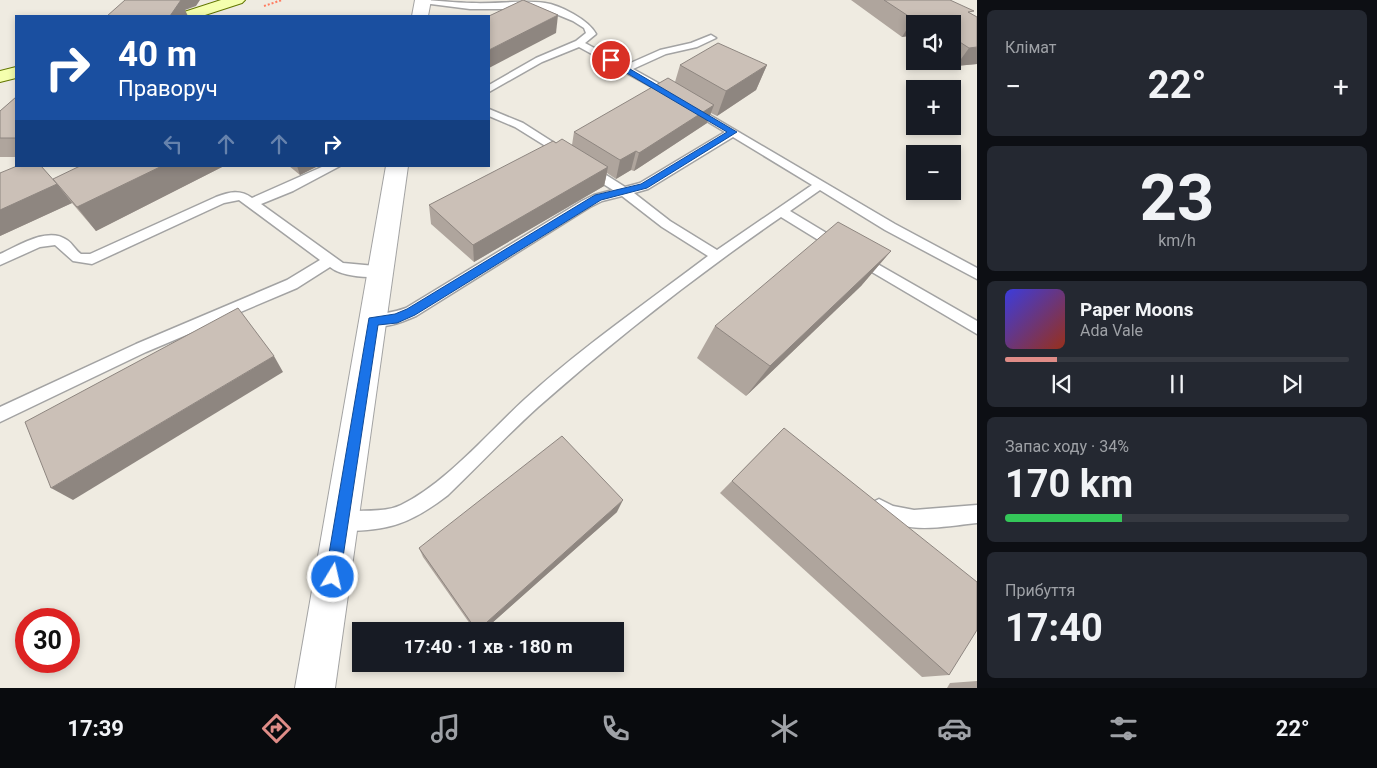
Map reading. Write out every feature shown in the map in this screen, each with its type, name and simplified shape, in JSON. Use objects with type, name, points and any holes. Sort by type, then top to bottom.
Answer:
[{"type":"main road","points":[[190,15],[237,0]]},
{"type":"main road","points":[[0,77],[15,72]]},
{"type":"street","points":[[420,15],[423,0]]},
{"type":"street","points":[[315,688],[397,167]]},
{"type":"lane","points":[[423,0],[470,6],[545,6],[570,16],[588,27],[592,34],[539,60],[490,88]]},
{"type":"lane","points":[[626,69],[663,52],[694,45],[711,38]]},
{"type":"lane","points":[[579,42],[890,227],[977,274]]},
{"type":"lane","points":[[490,112],[519,125],[625,192],[666,224],[717,256]]},
{"type":"lane","points":[[373,321],[397,318],[411,312],[598,198],[644,186],[733,132]]},
{"type":"lane","points":[[252,203],[289,188],[332,167]]},
{"type":"lane","points":[[342,522],[388,520],[401,516],[424,503],[442,490],[557,381],[717,256],[820,185]]},
{"type":"lane","points":[[0,260],[26,248],[51,240],[57,240],[62,243],[75,258],[82,260],[92,259],[228,197],[241,196],[329,261],[349,270],[381,271]]},
{"type":"lane","points":[[780,211],[977,328]]},
{"type":"lane","points":[[0,415],[141,348],[292,284],[329,261]]},
{"type":"lane","points":[[863,496],[884,512],[897,518],[910,520],[977,514]]},
{"type":"building","points":[[125,0],[181,0],[171,15],[108,15]]},
{"type":"building","points":[[523,0],[558,15],[490,49],[490,16]]},
{"type":"building","points":[[884,0],[950,0],[974,11],[968,12],[977,17],[977,47],[969,48],[961,43],[961,15],[907,15]]},
{"type":"building","points":[[718,43],[767,65],[726,91],[680,65]]},
{"type":"building","points":[[668,78],[714,105],[639,153],[636,151],[620,160],[574,132]]},
{"type":"building","points":[[15,98],[15,138],[0,138],[0,111]]},
{"type":"building","points":[[562,139],[608,167],[473,245],[429,205],[553,141],[556,143]]},
{"type":"building","points":[[15,167],[42,167],[57,184],[0,210],[0,173]]},
{"type":"building","points":[[78,167],[160,167],[77,207],[53,179]]},
{"type":"building","points":[[838,222],[891,251],[770,366],[715,326]]},
{"type":"building","points":[[238,308],[274,356],[51,488],[25,422]]},
{"type":"building","points":[[784,428],[977,582],[977,630],[949,675],[732,481]]},
{"type":"building","points":[[562,436],[623,500],[487,622],[471,622],[419,548]]},
{"type":"route","points":[[333,577],[373,321],[385,321],[411,312],[586,204],[598,198],[644,186],[733,132],[611,60]]}]
